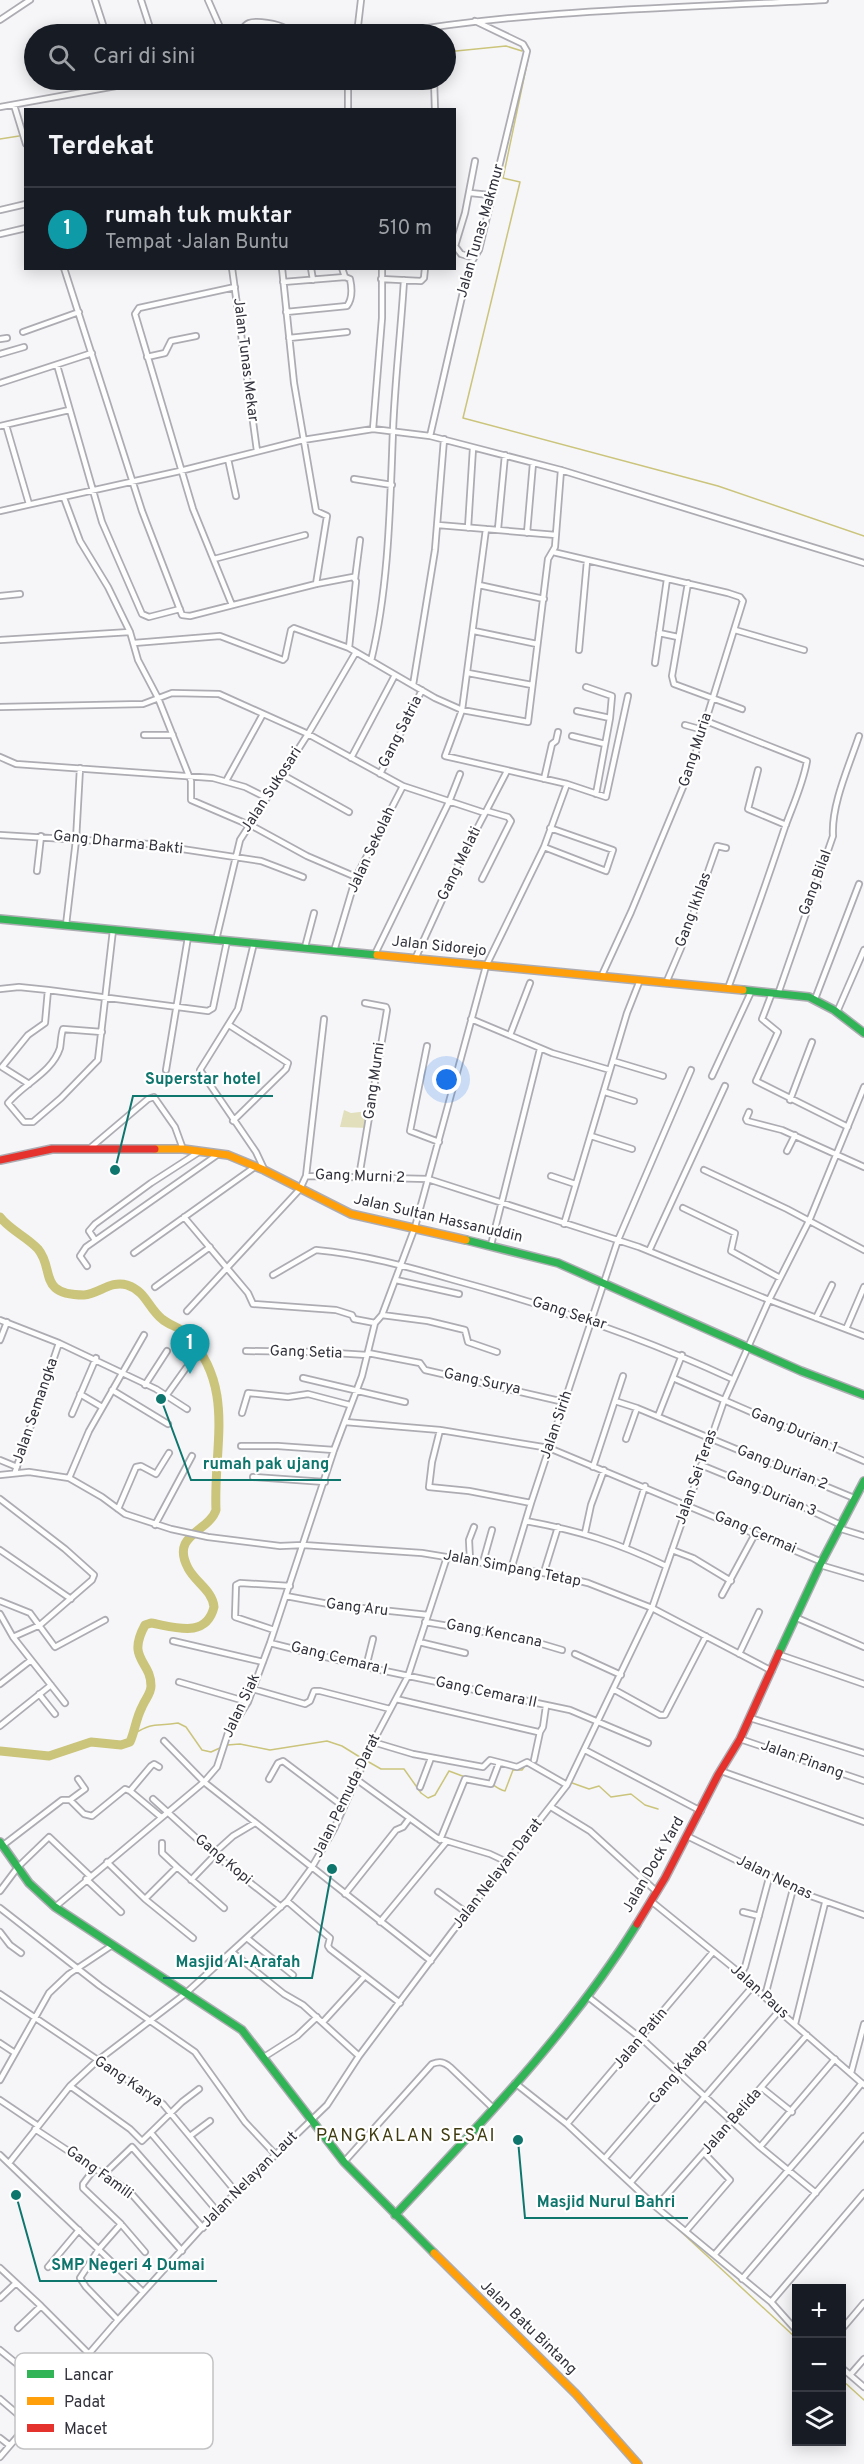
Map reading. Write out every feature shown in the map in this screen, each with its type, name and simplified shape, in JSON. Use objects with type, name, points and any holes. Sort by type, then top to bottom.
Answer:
[{"type":"street","points":[[0,20],[30,0]]},
{"type":"street","points":[[95,0],[103,24]]},
{"type":"street","points":[[141,0],[149,24]]},
{"type":"street","points":[[208,0],[219,24]]},
{"type":"street","points":[[358,24],[361,0]]},
{"type":"street","points":[[455,24],[541,14],[825,0]]},
{"type":"street","name":"Jalan Tunas Makmur","points":[[430,436],[465,282],[479,250],[490,195],[495,186],[527,48],[474,21]]},
{"type":"street","points":[[248,24],[253,22],[271,24]]},
{"type":"street","points":[[0,107],[84,90]]},
{"type":"street","points":[[348,90],[348,108]]},
{"type":"street","points":[[434,90],[435,108]]},
{"type":"street","points":[[14,105],[24,138]]},
{"type":"street","points":[[456,242],[470,192],[475,161]]},
{"type":"street","points":[[470,192],[490,195]]},
{"type":"street","points":[[0,210],[24,204]]},
{"type":"street","points":[[0,234],[24,228]]},
{"type":"street","points":[[456,247],[461,254],[474,258]]},
{"type":"street","points":[[65,270],[133,482],[183,616],[316,584],[351,577],[355,579]]},
{"type":"street","name":"Jalan Tunas Mekar","points":[[232,270],[257,451]]},
{"type":"street","points":[[282,270],[303,440],[316,511],[327,516],[316,584]]},
{"type":"street","points":[[311,270],[313,280]]},
{"type":"street","points":[[343,270],[345,277]]},
{"type":"street","points":[[373,429],[382,318],[382,270]]},
{"type":"street","points":[[381,279],[423,280],[425,270]]},
{"type":"street","points":[[283,282],[345,277],[350,279],[352,286],[351,298],[347,306],[286,312]]},
{"type":"street","points":[[371,661],[384,582],[390,524],[393,431],[404,280]]},
{"type":"street","points":[[232,605],[180,471],[135,316],[137,309],[235,287]]},
{"type":"street","points":[[23,332],[79,312]]},
{"type":"street","points":[[289,338],[347,332]]},
{"type":"street","points":[[147,357],[165,353],[171,341],[196,336]]},
{"type":"street","points":[[0,339],[7,338]]},
{"type":"street","points":[[0,354],[24,347]]},
{"type":"street","points":[[0,383],[92,353]]},
{"type":"street","points":[[57,365],[92,490],[112,549],[141,614],[149,617],[180,609]]},
{"type":"street","points":[[29,504],[3,426],[69,410]]},
{"type":"street","points":[[0,511],[180,471],[303,440],[373,429],[444,439],[561,470],[864,563]]},
{"type":"street","points":[[413,685],[438,525],[444,439]]},
{"type":"street","points":[[468,528],[473,448]]},
{"type":"street","points":[[498,529],[505,455]]},
{"type":"street","points":[[228,459],[236,496]]},
{"type":"street","points":[[527,533],[533,463]]},
{"type":"street","points":[[134,643],[220,636],[283,660],[291,630],[294,628],[356,651],[395,675],[462,710],[528,722],[548,557],[553,552],[556,535],[561,470]]},
{"type":"street","points":[[354,478],[392,485]]},
{"type":"street","points":[[64,498],[84,548],[108,587],[130,632],[138,660],[158,698],[191,781],[190,797],[193,801],[248,824],[307,856],[356,877]]},
{"type":"street","points":[[438,525],[556,535]]},
{"type":"street","points":[[486,529],[462,710],[445,756],[567,784],[607,796],[628,696]]},
{"type":"street","points":[[213,559],[305,535]]},
{"type":"street","points":[[349,648],[360,540]]},
{"type":"street","name":"Gang Muria","points":[[553,552],[688,583],[742,599],[735,630],[706,722],[676,806],[602,975]]},
{"type":"street","points":[[579,650],[587,561]]},
{"type":"street","points":[[655,663],[667,579]]},
{"type":"street","points":[[688,583],[672,676],[674,684],[742,709]]},
{"type":"street","points":[[479,585],[544,598]]},
{"type":"street","points":[[0,596],[20,594]]},
{"type":"street","points":[[735,630],[804,650]]},
{"type":"street","points":[[0,640],[130,632]]},
{"type":"street","points":[[474,632],[537,644]]},
{"type":"street","points":[[659,633],[678,637]]},
{"type":"street","name":"Jalan Sukosari","points":[[216,940],[235,857],[248,824],[308,734],[356,651]]},
{"type":"street","points":[[468,673],[532,684]]},
{"type":"street","points":[[351,758],[395,675]]},
{"type":"street","points":[[586,687],[612,696],[596,794]]},
{"type":"street","name":"Gang Satria","points":[[380,774],[422,690]]},
{"type":"street","points":[[0,707],[143,704],[172,693],[213,693],[308,734],[403,786],[449,802],[508,818],[511,821],[482,879]]},
{"type":"street","points":[[577,711],[610,718]]},
{"type":"street","points":[[226,781],[263,714]]},
{"type":"street","points":[[706,722],[807,760],[797,799],[728,988]]},
{"type":"street","points":[[685,725],[703,730]]},
{"type":"street","points":[[544,779],[552,744],[556,741],[558,732]]},
{"type":"street","points":[[144,735],[173,735]]},
{"type":"street","points":[[572,736],[605,744]]},
{"type":"street","name":"Gang Bilal","points":[[790,1100],[756,1081],[778,1032],[762,1019],[775,994],[833,836],[835,810],[859,736]]},
{"type":"street","points":[[0,757],[13,763],[213,778],[266,797]]},
{"type":"street","points":[[66,925],[76,840],[80,768]]},
{"type":"street","points":[[758,770],[748,810],[786,825]]},
{"type":"street","name":"Gang Melati","points":[[415,959],[458,865],[507,771]]},
{"type":"street","points":[[281,774],[349,812]]},
{"type":"street","points":[[375,954],[449,802],[460,774]]},
{"type":"street","points":[[184,1217],[248,1293],[254,1304],[336,1310],[352,1315],[354,1319],[375,1323],[382,1315],[415,1227],[486,966],[544,847],[567,784]]},
{"type":"street","name":"Jalan Sekolah","points":[[334,951],[356,877],[403,786]]},
{"type":"street","points":[[544,847],[606,871],[613,850],[550,828]]},
{"type":"street","name":"Gang Dharma Bakti","points":[[0,835],[149,844],[271,863],[303,877]]},
{"type":"street","points":[[37,871],[41,836]]},
{"type":"street","name":"Gang Ikhlas","points":[[666,983],[681,948],[717,846],[726,848]]},
{"type":"street","points":[[815,999],[859,884]]},
{"type":"street","points":[[305,947],[314,913]]},
{"type":"street","name":"Jalan Sidorejo","points":[[0,919],[800,995],[815,999],[837,1012],[864,1033]]},
{"type":"street","points":[[102,1032],[64,1029],[56,1056],[30,1084],[8,1103],[22,1121],[28,1124],[33,1122],[61,1098],[96,1062],[102,1032],[113,930]]},
{"type":"street","points":[[166,1070],[188,937]]},
{"type":"street","points":[[0,989],[19,987],[48,990],[208,1011],[213,1008],[227,940]]},
{"type":"street","points":[[254,943],[238,1009],[200,1070],[256,1152],[264,1170]]},
{"type":"street","points":[[837,1012],[864,950]]},
{"type":"street","points":[[564,1224],[627,1013],[640,980]]},
{"type":"street","points":[[510,1035],[530,983]]},
{"type":"street","points":[[30,1084],[2,1067],[28,1035],[45,1023],[48,990]]},
{"type":"street","points":[[712,1076],[751,992]]},
{"type":"street","name":"Gang Murni","points":[[359,1177],[387,1010],[386,1007],[365,1003]]},
{"type":"street","points":[[306,1176],[324,1019]]},
{"type":"street","points":[[471,1019],[540,1049],[610,1070]]},
{"type":"street","points":[[229,1025],[288,1063],[286,1069],[233,1121]]},
{"type":"street","points":[[812,1042],[790,1100],[848,1127]]},
{"type":"street","points":[[427,1046],[410,1131],[439,1142]]},
{"type":"street","points":[[491,1245],[540,1049]]},
{"type":"street","points":[[613,1061],[663,1076]]},
{"type":"street","name":"Jalan Sirih","points":[[512,1566],[618,1240],[691,1070]]},
{"type":"street","points":[[649,1251],[725,1086]]},
{"type":"street","name":"Jalan Sei Teras","points":[[652,1608],[732,1379],[809,1221],[864,1087]]},
{"type":"street","points":[[604,1092],[634,1101]]},
{"type":"street","points":[[89,1149],[148,1099],[154,1097],[175,1127],[183,1149]]},
{"type":"street","points":[[749,1112],[747,1120],[795,1136],[864,1167]]},
{"type":"street","points":[[591,1136],[632,1149]]},
{"type":"street","points":[[787,1151],[795,1136]]},
{"type":"street","name":"Jalan Sultan Hassanuddin","points":[[0,1160],[43,1150],[183,1149],[220,1153],[256,1166],[351,1214],[550,1260],[747,1348],[864,1395]]},
{"type":"street","points":[[95,1240],[89,1231],[94,1224],[151,1183],[202,1151]]},
{"type":"street","points":[[87,1266],[80,1259],[80,1254],[95,1240],[220,1153]]},
{"type":"street","points":[[134,1253],[256,1166]]},
{"type":"street","points":[[704,1170],[809,1221],[864,1251]]},
{"type":"street","name":"Gang Murni 2","points":[[187,1311],[300,1189],[306,1176],[428,1179],[649,1251],[864,1336]]},
{"type":"street","points":[[551,1176],[575,1184]]},
{"type":"street","points":[[683,1208],[735,1233],[731,1251],[780,1278]]},
{"type":"street","points":[[154,1287],[210,1247]]},
{"type":"street","name":"Gang Sekar","points":[[273,1275],[317,1250],[399,1265],[499,1292],[592,1321],[682,1355],[732,1379]]},
{"type":"street","points":[[396,1280],[459,1294]]},
{"type":"street","points":[[816,1318],[832,1285]]},
{"type":"street","points":[[846,1329],[864,1287]]},
{"type":"street","points":[[382,1315],[428,1321],[465,1330],[468,1342],[497,1352]]},
{"type":"street","name":"Jalan Semangka","points":[[0,1320],[59,1343],[16,1469]]},
{"type":"street","points":[[0,1340],[7,1322]]},
{"type":"street","name":"Jalan Siak","points":[[55,1907],[215,1771],[228,1733],[248,1702],[270,1643],[334,1450],[357,1390],[375,1323]]},
{"type":"street","points":[[0,1460],[16,1469],[69,1478],[89,1431],[144,1335]]},
{"type":"street","points":[[59,1343],[96,1358],[187,1409]]},
{"type":"street","points":[[146,1385],[167,1351]]},
{"type":"street","name":"Gang Setia","points":[[246,1351],[368,1354]]},
{"type":"street","name":"Gang Surya","points":[[368,1354],[420,1363],[425,1370],[564,1402]]},
{"type":"street","points":[[658,1416],[682,1355]]},
{"type":"street","points":[[72,1414],[96,1358]]},
{"type":"street","points":[[166,1396],[186,1368]]},
{"type":"street","points":[[593,1467],[623,1376]]},
{"type":"street","points":[[303,1378],[405,1402]]},
{"type":"street","name":"Gang Durian 1","points":[[673,1378],[864,1461]]},
{"type":"street","points":[[112,1390],[168,1424]]},
{"type":"street","name":"Jalan Sultan Hassanuddin","points":[[855,1391],[864,1400]]},
{"type":"street","points":[[80,1394],[102,1407]]},
{"type":"street","points":[[242,1413],[248,1394],[288,1397],[308,1394],[350,1405]]},
{"type":"street","name":"Gang Durian 2","points":[[615,1401],[658,1416],[854,1498]]},
{"type":"street","points":[[626,1439],[637,1408]]},
{"type":"street","name":"Gang Cermai","points":[[345,1422],[440,1430],[549,1448],[645,1486],[837,1570],[864,1578]]},
{"type":"street","points":[[440,1430],[429,1487],[469,1491],[531,1503]]},
{"type":"street","points":[[241,1446],[334,1450]]},
{"type":"street","points":[[118,1509],[136,1467],[141,1466],[156,1474],[169,1453]]},
{"type":"street","points":[[156,1525],[192,1456]]},
{"type":"street","name":"Gang Durian 3","points":[[701,1465],[803,1507],[840,1527],[864,1536]]},
{"type":"street","points":[[0,1475],[16,1469]]},
{"type":"street","points":[[585,1533],[591,1505],[604,1470]]},
{"type":"street","points":[[253,1477],[325,1482]]},
{"type":"street","name":"Jalan Simpang Tetap","points":[[69,1478],[125,1514],[156,1525],[208,1537],[280,1546],[303,1545],[422,1553],[512,1566],[588,1583],[652,1608],[772,1671]]},
{"type":"street","name":"Jalan Dock Yard","points":[[395,2215],[494,2109],[514,2082],[566,2025],[614,1961],[657,1892],[740,1738],[800,1619],[840,1527],[863,1484]]},
{"type":"street","points":[[626,1546],[645,1486]]},
{"type":"street","points":[[0,1499],[93,1573],[92,1580],[40,1625],[13,1637]]},
{"type":"street","points":[[526,1521],[585,1533],[626,1546],[666,1566]]},
{"type":"street","points":[[470,1560],[468,1540],[474,1527]]},
{"type":"street","points":[[544,1572],[558,1527]]},
{"type":"street","points":[[483,1562],[492,1530]]},
{"type":"street","points":[[722,1595],[755,1534]]},
{"type":"street","points":[[0,1550],[71,1599]]},
{"type":"street","points":[[672,1550],[693,1558],[731,1581]]},
{"type":"street","name":"Jalan Pemuda Darat","points":[[9,2163],[70,2086],[97,2061],[185,1994],[248,1939],[287,1901],[312,1867],[408,1676],[447,1557]]},
{"type":"street","points":[[274,1630],[235,1617],[236,1585],[240,1583],[290,1586]]},
{"type":"street","name":"Gang Aru","points":[[286,1596],[334,1605],[428,1615]]},
{"type":"street","points":[[0,1601],[29,1612],[56,1647],[105,1620]]},
{"type":"street","name":"Jalan Nelayan Darat","points":[[310,2120],[327,2105],[359,2056],[572,1777],[652,1608]]},
{"type":"street","points":[[739,1654],[759,1612]]},
{"type":"street","points":[[0,1614],[13,1637],[65,1703]]},
{"type":"street","points":[[800,1619],[864,1647]]},
{"type":"street","name":"Gang Kencana","points":[[425,1622],[525,1639],[562,1650]]},
{"type":"street","points":[[613,1689],[665,1715],[706,1636]]},
{"type":"street","points":[[366,1667],[373,1639]]},
{"type":"street","points":[[173,1641],[263,1662]]},
{"type":"street","points":[[420,1642],[465,1653]]},
{"type":"street","name":"Gang Cemara I","points":[[270,1643],[408,1676]]},
{"type":"street","points":[[575,1654],[621,1675]]},
{"type":"street","points":[[780,1655],[864,1684]]},
{"type":"street","points":[[0,1684],[31,1660]]},
{"type":"street","name":"Gang Cemara II","points":[[408,1676],[579,1713],[648,1743]]},
{"type":"street","points":[[179,1682],[248,1702]]},
{"type":"street","points":[[0,1726],[51,1685]]},
{"type":"street","points":[[253,1689],[305,1704],[310,1701],[314,1691],[320,1691],[390,1709]]},
{"type":"street","points":[[39,1694],[55,1714]]},
{"type":"street","points":[[396,1699],[540,1732]]},
{"type":"street","points":[[534,1760],[546,1706]]},
{"type":"street","points":[[750,1718],[864,1753]]},
{"type":"street","name":"Jalan Pinang","points":[[740,1738],[864,1781]]},
{"type":"street","points":[[164,1741],[204,1782],[430,1962]]},
{"type":"street","points":[[373,1742],[431,1758],[484,1767],[489,1760],[518,1767],[526,1762],[567,1784]]},
{"type":"street","points":[[585,1750],[701,1811]]},
{"type":"street","points":[[420,1788],[431,1758]]},
{"type":"street","points":[[269,1779],[278,1763],[283,1761],[344,1807]]},
{"type":"street","points":[[440,1840],[464,1781],[468,1778],[492,1782],[499,1763]]},
{"type":"street","points":[[130,1791],[151,1766],[154,1764],[159,1767]]},
{"type":"street","points":[[721,1771],[864,1822]]},
{"type":"street","points":[[1,1844],[62,1800],[70,1800],[86,1789],[78,1779]]},
{"type":"street","points":[[356,1779],[440,1840],[480,1851],[507,1862]]},
{"type":"street","points":[[70,1800],[89,1817],[125,1789],[161,1817]]},
{"type":"street","name":"Gang Kopi","points":[[153,1799],[214,1854],[281,1907]]},
{"type":"street","points":[[551,1807],[590,1831],[657,1892]]},
{"type":"street","points":[[345,1894],[396,1830],[403,1827],[410,1819]]},
{"type":"street","points":[[191,1880],[233,1836],[255,1823]]},
{"type":"street","name":"Jalan Nenas","points":[[687,1836],[769,1878],[825,1903],[864,1915]]},
{"type":"street","points":[[0,1890],[18,1867],[49,1837],[121,1912]]},
{"type":"street","points":[[380,1922],[447,1841]]},
{"type":"street","points":[[162,1843],[162,1853],[225,1908]]},
{"type":"street","name":"Jalan Batu Bintang","points":[[1,1844],[33,1888],[55,1907],[111,1946],[238,2026],[344,2162],[576,2394],[638,2464]]},
{"type":"street","points":[[106,1862],[145,1899],[193,1938]]},
{"type":"street","points":[[145,1899],[177,1868]]},
{"type":"street","points":[[741,1974],[745,1967],[769,1878]]},
{"type":"street","points":[[765,1995],[793,1888]]},
{"type":"street","points":[[438,1892],[467,1913]]},
{"type":"street","points":[[287,1901],[330,1938],[328,1946],[330,1949],[400,2003]]},
{"type":"street","name":"Jalan Paus","points":[[651,1901],[741,1974],[779,2011],[863,2084]]},
{"type":"street","points":[[795,2024],[825,1903]]},
{"type":"street","points":[[0,1908],[195,2052],[245,2122],[275,2154]]},
{"type":"street","points":[[743,1912],[759,1916]]},
{"type":"street","points":[[0,1932],[10,1945],[21,1953]]},
{"type":"street","points":[[248,1939],[292,1975]]},
{"type":"street","points":[[0,2080],[52,1989],[111,1946]]},
{"type":"street","points":[[232,1952],[284,1994],[298,2000],[359,2056]]},
{"type":"street","name":"Jalan Patin","points":[[567,2124],[642,2039],[713,1952]]},
{"type":"street","points":[[323,2022],[364,1977]]},
{"type":"street","name":"Gang Kakap","points":[[605,2158],[753,1986]]},
{"type":"street","name":"Gang Karya","points":[[0,1995],[155,2098],[171,2113],[236,2192]]},
{"type":"street","points":[[587,1996],[642,2039],[760,2147],[816,2193]]},
{"type":"street","points":[[631,2182],[779,2011]]},
{"type":"street","points":[[264,2057],[297,2036],[317,2017]]},
{"type":"street","points":[[850,2073],[864,2024]]},
{"type":"street","name":"Jalan Belida","points":[[656,2207],[807,2036]]},
{"type":"street","points":[[0,2043],[15,2053]]},
{"type":"street","points":[[760,2147],[835,2060]]},
{"type":"street","points":[[344,2162],[432,2064],[437,2062],[445,2063],[450,2067],[494,2109]]},
{"type":"street","points":[[514,2082],[567,2124],[656,2207],[771,2302],[792,2326]]},
{"type":"street","points":[[715,2254],[863,2084]]},
{"type":"street","points":[[70,2086],[130,2129],[140,2140],[151,2133],[199,2089]]},
{"type":"street","points":[[762,2088],[792,2112]]},
{"type":"street","name":"Gang Famili","points":[[0,2101],[129,2191],[182,2251]]},
{"type":"street","name":"Jalan Nelayan Laut","points":[[90,2353],[217,2211],[310,2120]]},
{"type":"street","points":[[190,2136],[210,2121]]},
{"type":"street","points":[[151,2133],[217,2211]]},
{"type":"street","points":[[742,2279],[864,2136]]},
{"type":"street","points":[[104,2174],[132,2147],[202,2228]]},
{"type":"street","points":[[686,2231],[730,2180],[705,2154]]},
{"type":"street","points":[[0,2155],[143,2292]]},
{"type":"street","points":[[95,2168],[83,2184],[83,2188],[121,2224],[145,2252]]},
{"type":"street","points":[[771,2302],[864,2193]]},
{"type":"street","points":[[118,2320],[81,2280],[81,2274],[121,2224]]},
{"type":"street","points":[[48,2267],[79,2230]]},
{"type":"street","points":[[1,2271],[41,2306],[88,2353]]},
{"type":"street","points":[[0,2298],[16,2283]]},
{"type":"street","points":[[846,2324],[864,2303]]},
{"type":"street","points":[[18,2328],[41,2306]]},
{"type":"street","points":[[0,2350],[15,2362]]},
{"type":"street","points":[[850,2375],[864,2359]]},
{"type":"street","points":[[846,2372],[864,2387]]},
{"type":"street","points":[[0,2399],[15,2412]]},
{"type":"street","points":[[0,2438],[9,2445]]},
{"type":"street","name":"Jalan Nelayan Laut","points":[[0,2457],[15,2438]]},
{"type":"shaded area","points":[[344,1110],[351,1113],[369,1111],[367,1128],[340,1127]]},
{"type":"waterway","points":[[456,51],[506,46],[522,51]]},
{"type":"waterway","points":[[529,54],[503,178],[520,182],[463,418],[718,486],[864,536]]},
{"type":"waterway","points":[[0,139],[19,136]]},
{"type":"waterway","points":[[0,1217],[38,1249],[53,1286],[59,1291],[84,1295],[116,1284],[127,1285],[139,1291],[157,1315],[185,1333],[203,1356],[212,1376],[219,1419],[216,1510],[206,1524],[187,1541],[184,1548],[188,1568],[207,1591],[214,1607],[210,1617],[204,1624],[197,1627],[179,1628],[151,1623],[145,1625],[138,1646],[141,1659],[150,1677],[151,1689],[140,1711],[130,1742],[121,1745],[91,1742],[49,1756],[0,1751]]},
{"type":"waterway","points":[[134,1734],[151,1726],[178,1723],[186,1727],[202,1750],[211,1752],[222,1747]]},
{"type":"waterway","points":[[227,1745],[240,1744],[270,1750],[327,1741],[342,1746],[363,1759]]},
{"type":"waterway","points":[[367,1761],[381,1769],[404,1769],[421,1793],[428,1798],[435,1795],[449,1771],[465,1777]]},
{"type":"waterway","points":[[533,1763],[547,1771]]},
{"type":"waterway","points":[[478,1780],[486,1781],[505,1791],[513,1770],[522,1770],[525,1766]]},
{"type":"waterway","points":[[561,1779],[589,1789],[599,1786],[611,1797],[631,1794],[645,1805],[658,1809]]},
{"type":"waterway","points":[[678,2229],[792,2334]]},
{"type":"waterway","points":[[846,2384],[864,2400]]},
{"type":"traffic: fast","points":[[0,919],[377,955]]},
{"type":"traffic: fast","points":[[743,990],[809,997],[834,1010],[864,1033]]},
{"type":"traffic: fast","points":[[466,1240],[558,1263],[801,1371],[864,1395]]},
{"type":"traffic: fast","points":[[779,1653],[820,1565],[864,1481]]},
{"type":"traffic: fast","points":[[0,1842],[29,1883],[55,1907],[242,2030],[344,2162],[434,2253]]},
{"type":"traffic: fast","points":[[395,2215],[492,2111],[554,2039],[611,1964],[637,1924]]},
{"type":"traffic: slow","points":[[377,955],[743,990]]},
{"type":"traffic: slow","points":[[155,1149],[183,1149],[228,1155],[264,1170],[351,1214],[466,1240]]},
{"type":"traffic: slow","points":[[434,2253],[576,2394],[638,2464]]},
{"type":"traffic: jam","points":[[0,1160],[52,1149],[155,1149]]},
{"type":"traffic: jam","points":[[637,1924],[665,1878],[718,1775],[740,1739],[779,1653]]},
{"type":"place","name":"Superstar hotel","points":[[115,1170]]},
{"type":"place","name":"rumah tuk muktar","points":[[190,1374]]},
{"type":"place","name":"rumah pak ujang","points":[[161,1399]]},
{"type":"place","name":"Masjid Al-Arafah","points":[[332,1869]]},
{"type":"place","name":"Masjid Nurul Bahri","points":[[518,2140]]},
{"type":"place","name":"SMP Negeri 4 Dumai","points":[[16,2195]]},
{"type":"district","name":"PANGKALAN SESAI","points":[[406,2136]]}]
